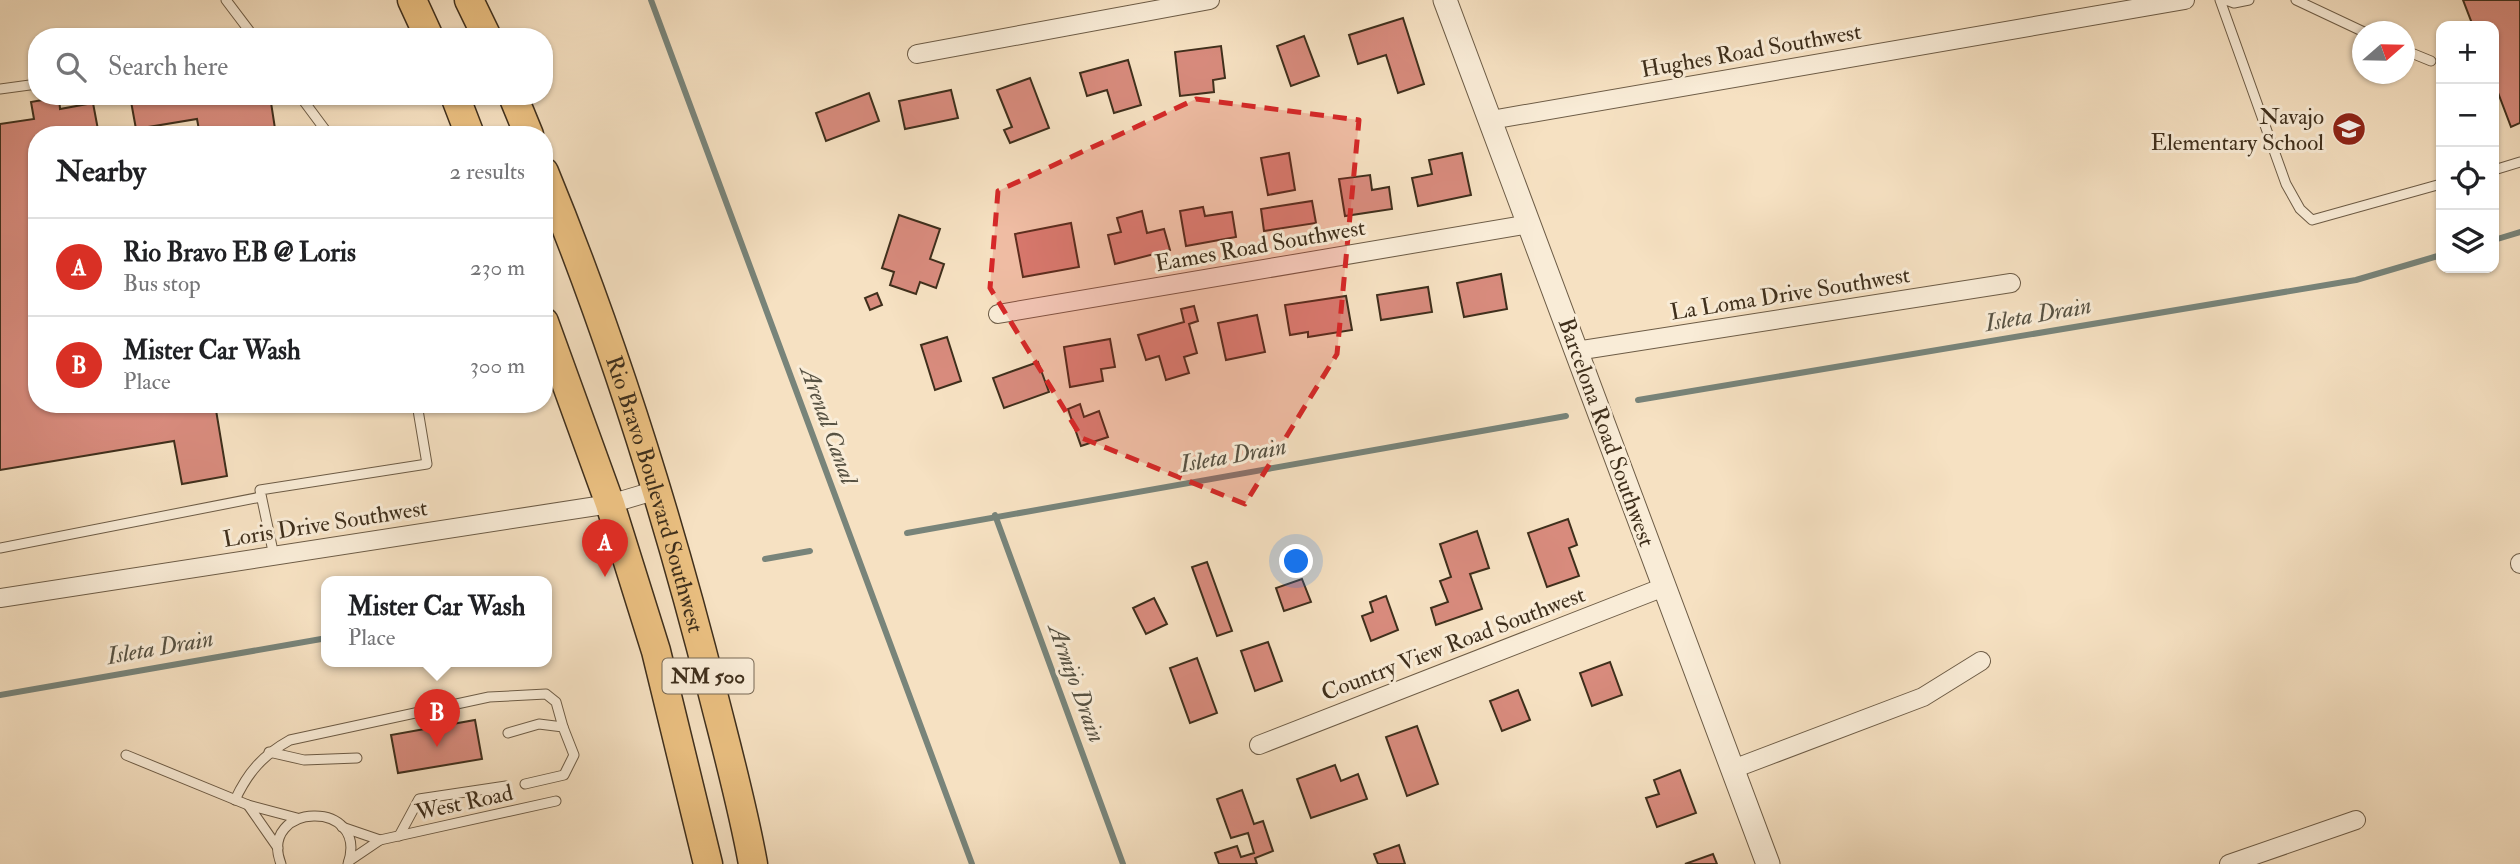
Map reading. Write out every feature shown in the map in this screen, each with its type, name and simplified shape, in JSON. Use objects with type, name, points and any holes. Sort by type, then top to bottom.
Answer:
[{"type":"main road","points":[[412,0],[425,28]]},
{"type":"main road","points":[[469,0],[483,28]]},
{"type":"main road","points":[[459,105],[467,126]]},
{"type":"main road","points":[[517,105],[525,126]]},
{"type":"main road","name":"Rio Bravo Boulevard Southwest","points":[[553,194],[569,232],[657,490],[700,644],[753,864]]},
{"type":"main road","name":"Rio Bravo Boulevard Southwest","points":[[553,347],[610,504],[656,651],[708,864]]},
{"type":"street","points":[[917,54],[1210,0]]},
{"type":"street","name":"Barcelona Road Southwest","points":[[1445,0],[1768,864]]},
{"type":"street","name":"Hughes Road Southwest","points":[[1491,120],[2185,0]]},
{"type":"street","name":"Eames Road Southwest","points":[[998,314],[1530,224]]},
{"type":"street","name":"La Loma Drive Southwest","points":[[1576,351],[2011,283]]},
{"type":"street","name":"Loris Drive Southwest","points":[[0,598],[610,504],[657,490]]},
{"type":"street","name":"Country View Road Southwest","points":[[1259,745],[1664,587]]},
{"type":"street","points":[[1733,769],[1923,697],[1981,661]]},
{"type":"street","points":[[2229,864],[2356,820]]},
{"type":"lane","points":[[226,0],[247,28]]},
{"type":"lane","points":[[2220,0],[2286,184],[2300,209],[2312,220],[2436,185]]},
{"type":"lane","points":[[2227,0],[2234,3],[2249,0]]},
{"type":"lane","points":[[2296,0],[2352,26]]},
{"type":"lane","points":[[2415,54],[2431,61]]},
{"type":"lane","points":[[0,89],[28,85]]},
{"type":"lane","points":[[307,105],[322,126]]},
{"type":"lane","points":[[2499,168],[2520,162]]},
{"type":"lane","points":[[274,556],[260,490],[427,464],[418,413]]},
{"type":"lane","points":[[0,548],[261,497]]},
{"type":"lane","points":[[235,800],[246,777],[268,752],[290,740],[476,700],[546,694],[556,702],[574,755],[564,775],[525,784]]},
{"type":"lane","points":[[508,733],[539,724],[563,727]]},
{"type":"lane","points":[[268,752],[304,760],[357,758]]},
{"type":"lane","points":[[126,755],[248,805],[297,818],[321,815],[342,827],[380,840]]},
{"type":"lane","points":[[399,836],[419,799],[506,786]]},
{"type":"lane","name":"West Road","points":[[348,862],[380,840],[556,801]]},
{"type":"lane","points":[[248,805],[278,848],[281,864]]},
{"type":"lane","points":[[278,848],[288,826],[297,818]]},
{"type":"lane","points":[[342,827],[348,838],[348,862]]},
{"type":"highlighted area","points":[[1196,99],[1359,120],[1337,354],[1245,504],[1082,438],[990,288],[998,191]]},
{"type":"building","points":[[2463,0],[2520,0],[2520,123],[2511,127],[2499,95],[2499,21],[2471,21]]},
{"type":"building","points":[[1403,18],[1424,84],[1398,93],[1386,55],[1358,64],[1349,35]]},
{"type":"building","points":[[1304,36],[1319,76],[1291,86],[1277,46]]},
{"type":"building","points":[[1221,46],[1225,78],[1213,80],[1214,92],[1180,96],[1175,52]]},
{"type":"building","points":[[1128,60],[1141,105],[1114,113],[1107,90],[1087,96],[1080,73]]},
{"type":"building","points":[[1030,78],[1049,128],[1010,143],[1004,130],[1012,127],[997,90]]},
{"type":"building","points":[[951,90],[958,118],[905,129],[899,101]]},
{"type":"building","points":[[869,93],[879,121],[826,141],[816,113]]},
{"type":"building","points":[[32,105],[60,105],[60,109],[93,105],[97,126],[28,126],[28,413],[216,413],[227,476],[182,484],[174,441],[0,470],[0,124],[34,119]]},
{"type":"building","points":[[132,105],[271,105],[275,126],[198,126],[197,119],[154,126],[135,126]]},
{"type":"building","points":[[1289,153],[1295,190],[1268,195],[1261,158]]},
{"type":"building","points":[[1462,153],[1471,195],[1418,206],[1412,178],[1432,174],[1429,160]]},
{"type":"building","points":[[1370,175],[1372,190],[1389,187],[1392,209],[1345,216],[1339,179]]},
{"type":"building","points":[[1312,201],[1316,223],[1264,231],[1261,209]]},
{"type":"building","points":[[1203,207],[1205,216],[1232,212],[1236,237],[1186,246],[1180,211]]},
{"type":"building","points":[[1142,211],[1147,233],[1164,229],[1170,250],[1115,264],[1108,235],[1121,232],[1117,218]]},
{"type":"building","points":[[899,215],[940,229],[930,259],[944,264],[936,288],[920,282],[916,294],[890,285],[894,272],[882,268]]},
{"type":"building","points":[[1071,223],[1079,267],[1023,277],[1015,234]]},
{"type":"building","points":[[1501,274],[1507,309],[1464,317],[1457,283]]},
{"type":"building","points":[[1428,287],[1432,312],[1381,320],[1377,295]]},
{"type":"building","points":[[877,293],[882,305],[870,310],[865,298]]},
{"type":"building","points":[[1346,296],[1352,330],[1308,337],[1308,332],[1290,335],[1285,305]]},
{"type":"building","points":[[1194,306],[1198,321],[1189,324],[1197,353],[1184,357],[1189,373],[1166,380],[1159,356],[1146,360],[1138,335],[1184,322],[1181,309]]},
{"type":"building","points":[[1257,315],[1265,352],[1226,360],[1218,323]]},
{"type":"building","points":[[947,337],[961,381],[935,390],[921,345]]},
{"type":"building","points":[[1110,339],[1115,367],[1101,369],[1103,381],[1070,387],[1064,347]]},
{"type":"building","points":[[1038,362],[1049,392],[1004,408],[993,378]]},
{"type":"building","points":[[1080,404],[1084,417],[1099,411],[1108,437],[1081,446],[1068,409]]},
{"type":"building","points":[[1568,519],[1577,545],[1569,548],[1579,576],[1547,587],[1528,533]]},
{"type":"building","points":[[1477,531],[1489,568],[1470,574],[1482,609],[1436,625],[1431,608],[1448,602],[1440,581],[1451,577],[1440,544]]},
{"type":"building","points":[[1207,562],[1232,631],[1217,636],[1192,567]]},
{"type":"building","points":[[1302,579],[1311,602],[1284,611],[1276,588]]},
{"type":"building","points":[[1386,596],[1398,630],[1371,641],[1362,616],[1373,612],[1370,602]]},
{"type":"building","points":[[1154,598],[1167,624],[1146,634],[1133,608]]},
{"type":"building","points":[[1268,642],[1282,681],[1255,691],[1241,651]]},
{"type":"building","points":[[1197,658],[1217,713],[1190,723],[1170,668]]},
{"type":"building","points":[[1610,662],[1622,695],[1592,706],[1580,673]]},
{"type":"building","points":[[1518,690],[1530,720],[1502,731],[1490,701]]},
{"type":"building","points":[[475,720],[482,759],[398,773],[391,735]]},
{"type":"building","points":[[1417,726],[1438,784],[1407,796],[1386,737]]},
{"type":"building","points":[[1335,765],[1341,781],[1358,774],[1367,799],[1311,818],[1297,779]]},
{"type":"building","points":[[1680,770],[1696,813],[1657,827],[1646,798],[1659,794],[1654,780]]},
{"type":"building","points":[[1242,790],[1254,824],[1263,821],[1273,851],[1255,858],[1257,864],[1219,864],[1215,853],[1237,846],[1241,857],[1254,853],[1248,833],[1231,838],[1217,799]]},
{"type":"building","points":[[1399,845],[1405,864],[1378,864],[1374,854]]},
{"type":"building","points":[[1713,854],[1717,864],[1685,864]]},
{"type":"waterway","name":"Arenal Canal","points":[[651,0],[972,864]]},
{"type":"waterway","name":"Isleta Drain","points":[[2499,238],[2520,232]]},
{"type":"waterway","name":"Isleta Drain","points":[[1638,400],[2356,280],[2436,256]]},
{"type":"waterway","name":"Isleta Drain","points":[[907,533],[1566,416]]},
{"type":"waterway","name":"Armijo Drain","points":[[995,515],[1123,864]]},
{"type":"waterway","name":"Isleta Drain","points":[[765,559],[810,551]]},
{"type":"waterway","name":"Isleta Drain","points":[[0,695],[321,639]]},
{"type":"place","name":"Navajo Elementary School","points":[[2349,129]]},
{"type":"place","name":"Rio Bravo EB @ Loris","points":[[605,577]]},
{"type":"place","name":"Mister Car Wash","points":[[437,747]]}]
